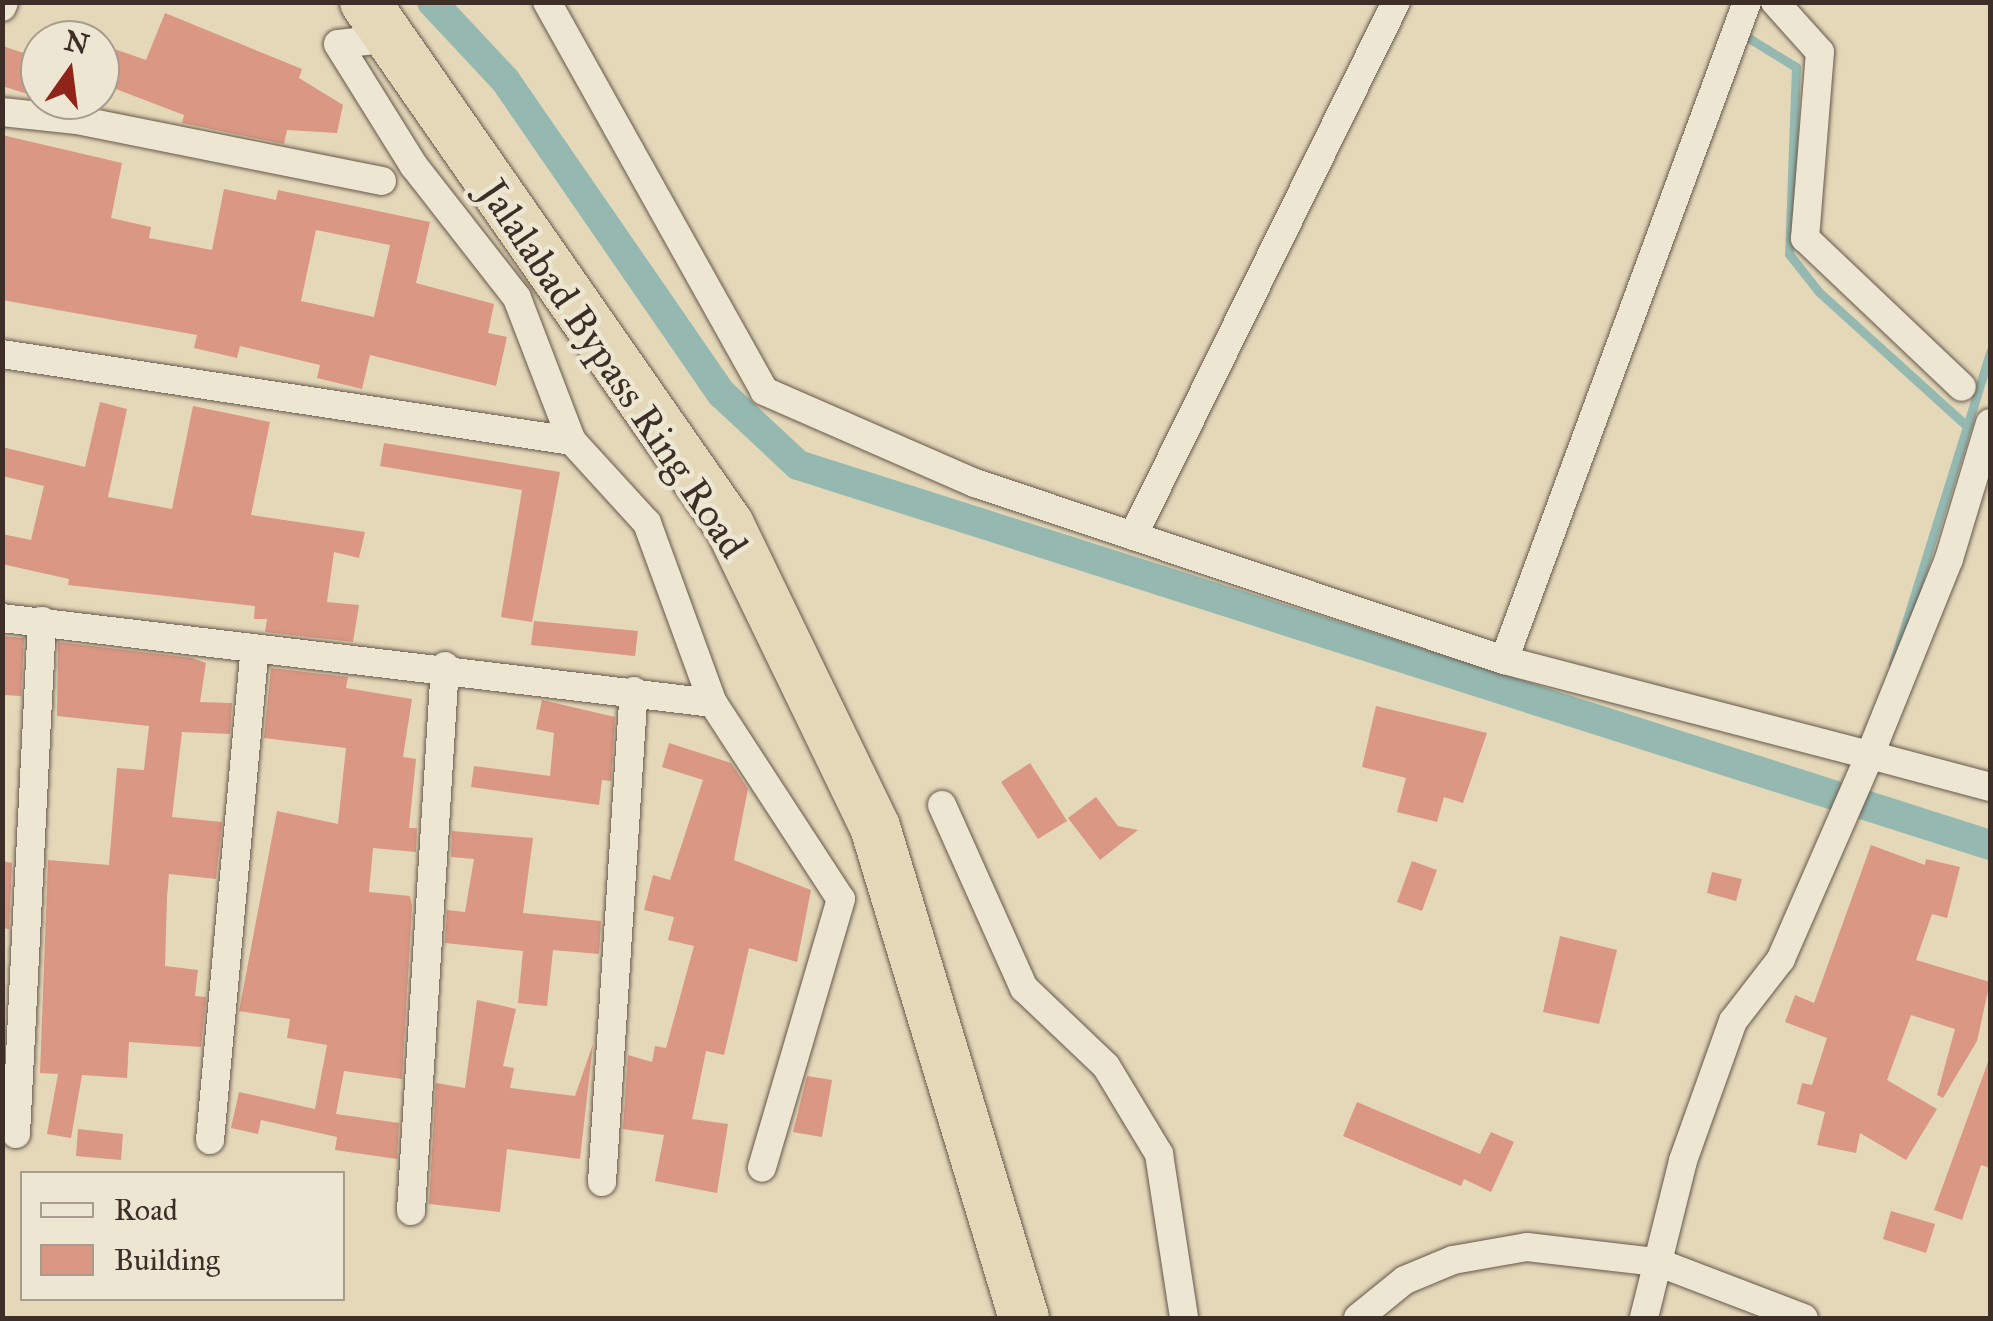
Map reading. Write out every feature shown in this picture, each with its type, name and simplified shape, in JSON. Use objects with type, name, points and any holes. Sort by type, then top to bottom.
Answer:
[{"type":"highway","name":"Jalalabad Bypass Ring Road","points":[[374,21],[730,524],[875,827],[1024,1318]]},
{"type":"street","points":[[547,2],[764,390],[975,483],[1504,660],[1990,787]]},
{"type":"street","points":[[1134,536],[1396,2]]},
{"type":"street","points":[[1504,660],[1747,2]]},
{"type":"street","points":[[1775,2],[1820,52],[1805,238],[1962,386]]},
{"type":"street","points":[[374,21],[338,44],[414,166],[517,298],[572,441],[646,523],[712,703],[841,899],[762,1168]]},
{"type":"street","points":[[2,112],[78,120],[382,181]]},
{"type":"street","points":[[2,354],[572,441]]},
{"type":"street","points":[[1644,1318],[1657,1262],[1733,1021],[1781,959],[1870,755],[1949,559],[1990,423]]},
{"type":"street","points":[[2,618],[255,649],[445,666],[712,703]]},
{"type":"street","points":[[16,1134],[42,620]]},
{"type":"street","points":[[210,1140],[255,649]]},
{"type":"street","points":[[411,1210],[445,666]]},
{"type":"street","points":[[602,1182],[634,691]]},
{"type":"street","points":[[942,805],[1024,988],[1106,1066],[1159,1154],[1184,1318]]},
{"type":"street","points":[[1358,1318],[1406,1280],[1453,1260],[1527,1247],[1657,1262],[1725,1295],[1804,1318]]},
{"type":"building","points":[[165,13],[302,69],[299,78],[343,105],[337,133],[287,130],[284,144],[182,123],[184,115],[120,91],[120,51],[146,60]]},
{"type":"building","points":[[2,46],[20,52],[20,92],[2,86]]},
{"type":"building","points":[[2,135],[122,163],[111,218],[151,227],[149,238],[212,250],[224,189],[276,200],[278,190],[430,222],[416,283],[494,304],[488,333],[507,337],[496,386],[370,355],[362,389],[317,378],[320,365],[240,346],[237,358],[194,348],[197,335],[2,300]],"holes":[[[316,230],[390,245],[374,317],[301,301]]]},
{"type":"building","points":[[100,402],[127,409],[108,497],[172,509],[193,406],[270,422],[251,515],[365,532],[359,558],[334,552],[327,602],[359,605],[353,642],[265,632],[267,619],[254,619],[255,606],[68,585],[69,579],[2,564],[2,534],[31,540],[44,486],[2,476],[2,447],[85,467]]},
{"type":"building","points":[[384,443],[560,472],[532,622],[501,617],[522,490],[380,466]]},
{"type":"building","points":[[534,621],[638,631],[635,656],[531,645]]},
{"type":"building","points":[[2,636],[24,638],[21,696],[4,695]]},
{"type":"building","points":[[58,642],[192,658],[206,663],[200,702],[232,703],[230,734],[182,732],[172,817],[222,822],[216,879],[169,874],[165,966],[198,970],[195,996],[206,997],[201,1047],[129,1042],[127,1078],[82,1075],[71,1138],[47,1134],[58,1074],[40,1073],[48,860],[109,865],[117,768],[144,770],[149,726],[57,716]]},
{"type":"building","points":[[271,668],[348,677],[346,688],[412,699],[403,757],[416,759],[409,828],[417,828],[416,852],[373,848],[369,892],[410,896],[412,906],[402,1079],[344,1071],[336,1114],[399,1123],[397,1159],[335,1150],[337,1137],[261,1120],[258,1134],[231,1128],[239,1092],[315,1109],[327,1045],[287,1038],[290,1019],[239,1011],[277,811],[338,824],[346,748],[264,738]]},
{"type":"building","points":[[542,700],[615,717],[611,781],[602,780],[599,805],[471,787],[474,766],[550,776],[554,733],[536,729]]},
{"type":"building","points":[[1376,706],[1487,733],[1463,803],[1444,797],[1437,822],[1397,812],[1406,778],[1362,767]]},
{"type":"building","points":[[669,743],[731,763],[748,789],[734,860],[811,890],[797,962],[749,948],[724,1055],[706,1051],[692,1119],[728,1124],[717,1193],[655,1181],[664,1135],[623,1129],[628,1055],[652,1062],[655,1046],[666,1048],[694,946],[668,940],[674,917],[644,910],[653,875],[670,880],[703,780],[662,767]]},
{"type":"building","points":[[1030,763],[1067,821],[1038,839],[1001,782]]},
{"type":"building","points":[[1096,797],[1118,826],[1138,830],[1100,860],[1068,818]]},
{"type":"building","points":[[452,831],[533,838],[523,913],[601,921],[599,954],[553,950],[547,1006],[518,1003],[523,951],[445,943],[447,910],[465,912],[474,859],[451,857]]},
{"type":"building","points":[[1871,845],[1925,865],[1926,859],[1960,867],[1947,918],[1932,914],[1916,960],[1990,982],[1977,1041],[1943,1098],[1937,1095],[1955,1029],[1911,1015],[1887,1080],[1937,1109],[1906,1160],[1860,1133],[1856,1153],[1817,1145],[1825,1112],[1797,1104],[1802,1083],[1812,1085],[1827,1038],[1785,1022],[1795,995],[1814,1003]]},
{"type":"building","points":[[2,861],[12,863],[9,929],[2,928]]},
{"type":"building","points":[[1412,861],[1437,870],[1422,911],[1397,902]]},
{"type":"building","points":[[1712,872],[1742,879],[1736,901],[1707,893]]},
{"type":"building","points":[[1560,936],[1617,950],[1599,1024],[1543,1012]]},
{"type":"building","points":[[477,1000],[516,1009],[503,1066],[514,1068],[510,1088],[575,1096],[593,1044],[580,1159],[507,1149],[500,1212],[429,1204],[436,1083],[465,1088]]},
{"type":"building","points":[[1988,1062],[1990,1168],[1981,1165],[1962,1220],[1934,1210]]},
{"type":"building","points":[[807,1076],[832,1080],[822,1137],[793,1132]]},
{"type":"building","points":[[1357,1102],[1480,1154],[1491,1132],[1514,1142],[1491,1192],[1464,1179],[1461,1186],[1343,1136]]},
{"type":"building","points":[[78,1129],[123,1134],[121,1160],[76,1156]]},
{"type":"building","points":[[1891,1211],[1935,1224],[1926,1253],[1883,1239]]},
{"type":"waterway","points":[[432,2],[505,80],[722,394],[798,465],[1990,845]]},
{"type":"waterway","points":[[1739,32],[1796,67],[1789,254],[1819,292],[1967,426]]},
{"type":"waterway","points":[[1893,664],[1990,352]]}]
